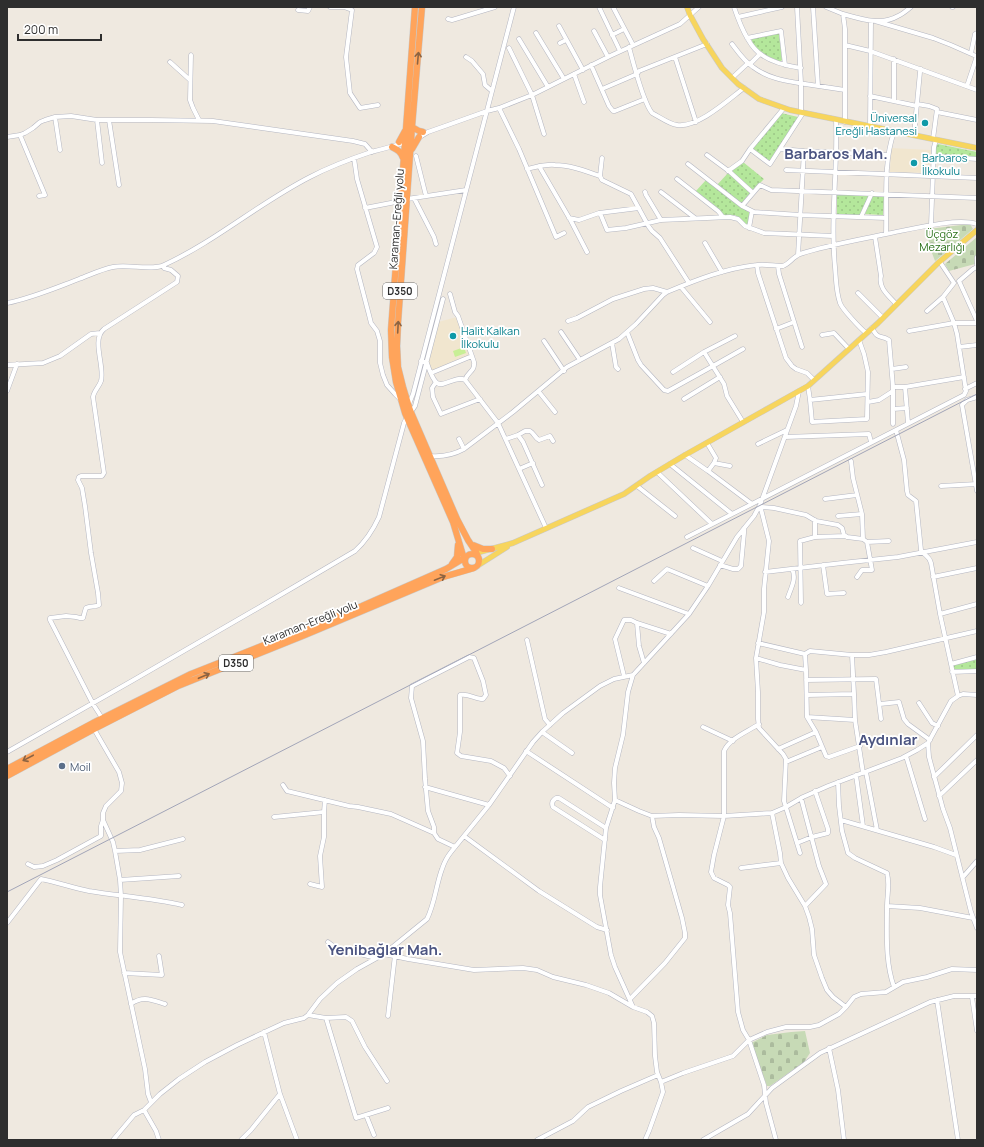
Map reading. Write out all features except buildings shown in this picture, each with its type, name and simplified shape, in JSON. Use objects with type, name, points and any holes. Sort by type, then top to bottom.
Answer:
[{"type":"highway","name":"Karaman-Ereğli yolu","points":[[409,127],[415,7]]},
{"type":"highway","name":"Karaman-Ereğli yolu","points":[[422,7],[404,162],[404,200],[397,346],[398,367],[408,404],[409,415],[457,533]]},
{"type":"highway","points":[[407,140],[409,127],[418,131],[426,132]]},
{"type":"highway","points":[[413,155],[414,144],[419,138]]},
{"type":"highway","name":"Karaman-Ereğli yolu","points":[[7,769],[102,718],[202,669],[362,606],[471,557],[468,540],[457,519],[430,456],[402,400],[396,382],[392,357],[391,330],[404,200],[413,155],[407,140]]},
{"type":"highway","points":[[392,147],[401,153],[404,162]]},
{"type":"highway","points":[[457,533],[471,557],[479,563],[476,567],[468,567],[471,557]]},
{"type":"highway","name":"D350","points":[[446,569],[457,557],[457,533]]},
{"type":"highway","points":[[468,540],[478,548],[492,549]]},
{"type":"highway","name":"Karaman-Ereğli yolu","points":[[7,776],[94,729],[185,683],[305,635],[443,577],[476,567]]},
{"type":"main road","points":[[687,7],[706,44],[722,68],[744,88],[760,99],[802,113],[977,148]]},
{"type":"main road","points":[[471,557],[512,543],[624,494],[685,455],[808,386],[866,334],[940,262],[977,230]]},
{"type":"main road","points":[[476,567],[512,543]]},
{"type":"street","points":[[298,10],[308,11],[310,7]]},
{"type":"street","points":[[330,7],[344,7],[352,10],[346,57],[350,93],[360,108],[378,105]]},
{"type":"street","points":[[448,19],[452,20],[477,9],[495,7]]},
{"type":"street","points":[[408,404],[413,394],[513,7]]},
{"type":"street","points":[[599,7],[620,52]]},
{"type":"street","points":[[613,7],[631,46],[637,74],[645,99],[652,113],[674,124],[682,125],[696,122],[703,119],[744,88]]},
{"type":"street","points":[[7,303],[32,296],[113,267],[133,266],[158,268],[164,266],[218,235],[270,200],[331,167],[372,152],[392,147],[426,132],[499,108],[532,95],[608,57],[680,24],[699,7]]},
{"type":"street","points":[[734,7],[740,25],[747,38],[760,54],[785,65],[801,68]]},
{"type":"street","points":[[738,17],[782,7]]},
{"type":"street","points":[[750,149],[770,164],[802,113],[802,83],[797,7]]},
{"type":"street","points":[[813,7],[818,86]]},
{"type":"street","points":[[826,7],[863,20],[873,21],[933,38],[977,56],[967,86]]},
{"type":"street","points":[[873,21],[897,17],[911,7]]},
{"type":"street","points":[[843,14],[845,29],[845,122]]},
{"type":"street","points":[[870,127],[870,51],[873,21]]},
{"type":"street","points":[[559,26],[583,70]]},
{"type":"street","points":[[612,35],[624,29]]},
{"type":"street","points":[[594,31],[608,57]]},
{"type":"street","points":[[747,38],[781,31],[785,65]]},
{"type":"street","points":[[536,33],[564,79]]},
{"type":"street","points":[[971,53],[977,33]]},
{"type":"street","points":[[519,39],[548,87]]},
{"type":"street","points":[[560,44],[566,40]]},
{"type":"street","points":[[602,89],[637,74],[639,71],[706,44]]},
{"type":"street","points":[[732,44],[748,64],[772,77],[787,82],[845,90]]},
{"type":"street","points":[[845,45],[894,59],[977,90]]},
{"type":"street","points":[[509,48],[532,95],[544,134]]},
{"type":"street","points":[[732,78],[760,54]]},
{"type":"street","points":[[191,55],[190,100],[199,120]]},
{"type":"street","points":[[675,57],[696,122]]},
{"type":"street","points":[[466,58],[472,61],[483,74],[485,85],[492,91]]},
{"type":"street","points":[[894,59],[894,101]]},
{"type":"street","points":[[170,62],[190,80]]},
{"type":"street","points":[[592,65],[609,106],[613,111],[645,99]]},
{"type":"street","points":[[914,136],[921,69]]},
{"type":"street","points":[[574,74],[584,102]]},
{"type":"street","points":[[870,96],[938,108],[934,147],[931,226]]},
{"type":"street","points":[[499,108],[556,237],[564,233]]},
{"type":"street","points":[[728,171],[742,161],[784,108]]},
{"type":"street","points":[[937,112],[977,120]]},
{"type":"street","points":[[7,137],[20,135],[33,128],[40,122],[55,117],[71,116],[97,120],[199,120],[353,141],[365,144],[372,152]]},
{"type":"street","points":[[55,117],[60,150]]},
{"type":"street","points":[[97,120],[102,163]]},
{"type":"street","points":[[109,120],[118,185]]},
{"type":"street","points":[[836,120],[837,153],[833,236],[836,286],[840,305],[866,334]]},
{"type":"street","points":[[407,140],[419,138],[426,132]]},
{"type":"street","points":[[886,234],[888,155],[889,145],[894,132]]},
{"type":"street","points":[[20,135],[45,195],[39,196]]},
{"type":"street","points":[[780,149],[888,155]]},
{"type":"street","points":[[798,255],[804,151]]},
{"type":"street","points":[[413,155],[426,196]]},
{"type":"street","points":[[707,155],[754,193]]},
{"type":"street","points":[[934,156],[977,159]]},
{"type":"street","points":[[354,158],[357,179],[377,248],[374,253],[358,265],[357,269],[371,323],[377,331],[380,341],[380,363],[383,375],[387,385],[402,400]]},
{"type":"street","points":[[600,176],[602,158]]},
{"type":"street","points":[[527,169],[554,164],[578,168],[600,176],[602,180],[631,194],[652,231],[660,238],[689,283]]},
{"type":"street","points":[[688,164],[742,206],[752,211],[800,215],[886,218]]},
{"type":"street","points":[[539,166],[587,252]]},
{"type":"street","points":[[786,170],[977,178]]},
{"type":"street","points":[[677,179],[718,211],[723,217]]},
{"type":"street","points":[[742,206],[760,185],[771,190],[977,198]]},
{"type":"street","points":[[365,208],[414,198],[466,190]]},
{"type":"street","points":[[645,192],[661,220]]},
{"type":"street","points":[[661,192],[696,218]]},
{"type":"street","points":[[861,217],[872,194]]},
{"type":"street","points":[[414,198],[434,237],[436,244]]},
{"type":"street","points":[[569,218],[578,220],[600,213],[639,208]]},
{"type":"street","points":[[749,228],[752,211]]},
{"type":"street","points":[[600,213],[607,230],[626,228],[661,220],[730,217],[738,219],[749,228],[764,233],[833,236]]},
{"type":"street","points":[[430,456],[441,457],[464,449],[564,371],[580,360],[612,343],[627,332],[663,295],[689,283],[722,272],[756,265],[786,265],[798,255],[886,234],[958,222],[972,222],[977,224]]},
{"type":"street","points":[[875,237],[881,276],[880,281],[884,291],[896,304]]},
{"type":"street","points":[[705,243],[722,272]]},
{"type":"street","points":[[927,311],[943,297],[956,282],[977,266],[977,257]]},
{"type":"street","points":[[909,331],[954,323],[977,322],[956,282],[940,262]]},
{"type":"street","points":[[756,265],[786,358],[792,366],[807,373],[814,380]]},
{"type":"street","points":[[102,718],[50,618],[66,616],[84,618],[87,608],[99,605],[82,488],[78,480],[78,477],[81,476],[102,476],[104,473],[93,397],[94,392],[101,381],[98,340],[100,333],[104,329],[177,282],[178,276],[171,270],[164,268],[164,266]]},
{"type":"street","points":[[778,266],[779,274],[802,348]]},
{"type":"street","points":[[681,287],[710,322]]},
{"type":"street","points":[[568,321],[613,299],[644,289],[653,288],[668,292]]},
{"type":"street","points":[[858,293],[883,318]]},
{"type":"street","points":[[450,294],[455,312],[458,316],[472,356],[474,367],[473,370],[467,375],[465,380]]},
{"type":"street","points":[[687,537],[964,395],[964,377],[954,323],[943,297]]},
{"type":"street","points":[[7,752],[94,704],[360,547],[368,538],[378,518],[404,423],[415,406],[443,299]]},
{"type":"street","points":[[776,329],[794,322]]},
{"type":"street","points":[[872,328],[876,335],[889,340],[892,368],[893,424]]},
{"type":"street","points":[[561,332],[580,360]]},
{"type":"street","points":[[627,332],[641,365],[664,390],[668,391],[744,350]]},
{"type":"street","points":[[7,365],[43,363],[60,356],[91,334],[100,333]]},
{"type":"street","points":[[822,335],[834,333],[849,349]]},
{"type":"street","points":[[673,372],[704,352],[735,336]]},
{"type":"street","points":[[808,386],[812,422],[867,419],[868,372],[859,340]]},
{"type":"street","points":[[544,341],[564,371]]},
{"type":"street","points":[[612,343],[616,367],[618,369]]},
{"type":"street","points":[[959,347],[977,345]]},
{"type":"street","points":[[704,352],[724,384],[727,396],[743,422]]},
{"type":"street","points":[[431,373],[472,356]]},
{"type":"street","points":[[421,361],[427,363],[438,384],[442,385],[459,378],[465,380],[480,398],[498,423],[546,528]]},
{"type":"street","points":[[7,391],[17,364]]},
{"type":"street","points":[[892,368],[906,367]]},
{"type":"street","points":[[684,399],[720,377]]},
{"type":"street","points":[[868,402],[879,400],[893,389],[964,377]]},
{"type":"street","points":[[436,382],[432,388],[433,397],[441,414],[480,398]]},
{"type":"street","points":[[965,389],[977,383]]},
{"type":"street","points":[[905,387],[908,423]]},
{"type":"street","points":[[633,1007],[615,968],[600,895],[606,828],[615,800],[615,768],[623,735],[628,692],[633,675],[689,614],[708,586],[737,537],[761,506],[796,406],[799,391]]},
{"type":"street","points":[[539,392],[555,412]]},
{"type":"street","points":[[810,400],[867,394]]},
{"type":"street","points":[[977,398],[967,400],[962,405],[977,491]]},
{"type":"street","points":[[893,409],[907,408]]},
{"type":"street","points":[[758,444],[787,430]]},
{"type":"street","points":[[896,430],[904,460],[908,495],[916,501],[920,546],[922,552],[930,559],[940,614],[958,696]]},
{"type":"street","points":[[506,439],[525,431],[530,431],[539,440],[550,436],[553,441]]},
{"type":"street","points":[[785,437],[869,434],[871,442]]},
{"type":"street","points":[[518,435],[523,442],[542,485]]},
{"type":"street","points":[[459,439],[464,449]]},
{"type":"street","points":[[707,443],[716,458],[708,471]]},
{"type":"street","points":[[685,455],[752,504]]},
{"type":"street","points":[[851,461],[862,514],[865,541],[872,570],[862,570],[858,577]]},
{"type":"street","points":[[714,463],[730,466]]},
{"type":"street","points":[[519,469],[533,464]]},
{"type":"street","points":[[670,464],[732,514]]},
{"type":"street","points":[[657,472],[712,524]]},
{"type":"street","points":[[941,486],[976,484]]},
{"type":"street","points":[[637,486],[675,516]]},
{"type":"street","points":[[825,499],[857,494]]},
{"type":"street","points":[[761,506],[806,515],[815,520],[838,525],[842,528],[844,535],[846,536]]},
{"type":"street","points":[[761,506],[769,541],[764,612],[756,658],[759,728],[786,759],[784,801],[800,853]]},
{"type":"street","points":[[838,516],[862,514]]},
{"type":"street","points":[[815,520],[815,537]]},
{"type":"street","points":[[693,548],[733,569],[738,569],[740,566],[744,528]]},
{"type":"street","points":[[801,603],[800,541],[815,537],[846,536],[865,541],[889,542]]},
{"type":"street","points":[[766,572],[870,561],[977,542]]},
{"type":"street","points":[[823,565],[827,594],[844,593]]},
{"type":"street","points":[[654,581],[667,569],[708,586]]},
{"type":"street","points":[[788,597],[795,574],[792,569]]},
{"type":"street","points":[[933,577],[977,570]]},
{"type":"street","points":[[619,588],[689,614]]},
{"type":"street","points":[[940,614],[977,604]]},
{"type":"street","points":[[624,676],[615,639],[624,620],[631,620],[671,634]]},
{"type":"street","points":[[637,623],[639,646],[644,663]]},
{"type":"street","points":[[758,643],[804,654],[810,651],[869,655],[977,631]]},
{"type":"street","points":[[528,640],[545,719],[550,726]]},
{"type":"street","points":[[804,654],[806,670],[807,717],[816,732],[826,756],[829,757],[860,746]]},
{"type":"street","points":[[852,655],[854,720],[877,830]]},
{"type":"street","points":[[434,833],[434,827],[428,812],[423,740],[411,698],[412,686],[469,657],[474,658],[483,681],[486,695],[483,699],[477,699],[464,694],[460,695],[460,732],[457,753],[461,756],[491,761],[504,768],[510,776]]},
{"type":"street","points":[[756,658],[780,665],[806,670]]},
{"type":"street","points":[[951,664],[977,658]]},
{"type":"street","points":[[952,672],[977,671]]},
{"type":"street","points":[[113,1140],[134,1115],[144,1110],[151,1102],[179,1079],[205,1062],[237,1045],[284,1023],[308,1016],[328,991],[357,969],[384,954],[427,918],[431,911],[441,870],[446,858],[489,806],[526,751],[542,732],[563,713],[600,686],[614,678],[633,675]]},
{"type":"street","points":[[806,680],[876,679],[881,719]]},
{"type":"street","points":[[807,695],[854,694]]},
{"type":"street","points":[[615,800],[652,816],[724,816],[772,812],[786,807],[815,791],[906,756],[917,750],[929,741],[946,709],[952,701],[963,694],[977,695]]},
{"type":"street","points":[[880,704],[899,702],[904,719],[929,741]]},
{"type":"street","points":[[919,703],[932,723],[938,726]]},
{"type":"street","points":[[807,717],[854,720]]},
{"type":"street","points":[[759,724],[733,741],[724,751],[724,816],[711,872],[714,878],[730,887],[728,905],[738,1012],[743,1030],[749,1040],[764,1085],[766,1103],[776,1140]]},
{"type":"street","points":[[703,727],[733,741]]},
{"type":"street","points":[[28,864],[34,867],[43,866],[101,836],[103,813],[106,806],[121,791],[122,783],[119,772],[94,729]]},
{"type":"street","points":[[542,732],[572,753]]},
{"type":"street","points":[[778,749],[816,732]]},
{"type":"street","points":[[934,777],[977,734]]},
{"type":"street","points":[[929,741],[929,757],[942,809],[950,828],[971,912],[977,928]]},
{"type":"street","points":[[786,762],[822,747]]},
{"type":"street","points":[[526,751],[613,808]]},
{"type":"street","points":[[906,756],[925,819]]},
{"type":"street","points":[[939,796],[977,760]]},
{"type":"street","points":[[856,775],[863,826]]},
{"type":"street","points":[[838,782],[842,831],[848,853],[855,858],[887,873],[889,881],[887,906],[887,950],[890,976],[894,987]]},
{"type":"street","points":[[283,784],[287,791],[349,806],[362,807],[391,814],[434,833],[438,839],[454,847]]},
{"type":"street","points":[[425,786],[489,806]]},
{"type":"street","points":[[797,843],[828,833],[815,791]]},
{"type":"street","points":[[605,840],[553,807],[553,801],[556,798],[559,798],[606,828]]},
{"type":"street","points":[[801,798],[819,866],[826,884],[805,906]]},
{"type":"street","points":[[310,884],[322,887],[320,856],[324,836],[325,800]]},
{"type":"street","points":[[274,817],[324,812]]},
{"type":"street","points":[[772,812],[782,863],[788,878],[805,906],[812,929],[814,955],[827,990],[846,1008]]},
{"type":"street","points":[[630,999],[665,963],[685,938],[686,934],[652,816]]},
{"type":"street","points":[[103,820],[113,842],[120,880],[120,952],[145,1068],[148,1094],[151,1102]]},
{"type":"street","points":[[841,820],[934,847],[956,855]]},
{"type":"street","points":[[464,836],[539,891],[597,927],[607,930]]},
{"type":"street","points":[[115,851],[140,850],[183,840]]},
{"type":"street","points":[[963,877],[977,861]]},
{"type":"street","points":[[741,868],[782,863]]},
{"type":"street","points":[[120,880],[179,876]]},
{"type":"street","points":[[7,923],[41,879],[75,888],[121,896],[159,900],[182,905]]},
{"type":"street","points":[[887,906],[920,908],[973,918]]},
{"type":"street","points":[[328,942],[336,948],[376,958]]},
{"type":"street","points":[[384,954],[474,970],[523,968],[537,970],[553,977],[586,984],[609,993],[633,1007],[647,1012],[652,1016],[654,1023],[655,1056],[663,1092],[645,1140]]},
{"type":"street","points":[[388,1016],[395,955]]},
{"type":"street","points":[[124,973],[162,975],[159,956]]},
{"type":"street","points":[[661,1082],[733,1056],[749,1040],[767,1032],[786,1027],[810,1027],[819,1025],[840,1014],[854,998],[861,994],[886,992],[903,982],[927,977],[952,969],[977,970]]},
{"type":"street","points":[[702,1140],[748,1114],[772,1088],[820,1053],[930,1002],[954,996],[975,997],[977,1031]]},
{"type":"street","points":[[131,1004],[142,998],[165,1004]]},
{"type":"street","points":[[937,1000],[958,1140]]},
{"type":"street","points":[[308,1016],[326,1018],[346,1017],[352,1021],[365,1047],[387,1081]]},
{"type":"street","points":[[326,1018],[356,1118],[388,1108]]},
{"type":"street","points":[[264,1032],[280,1094],[297,1140]]},
{"type":"street","points":[[829,1048],[838,1090],[844,1140]]},
{"type":"street","points":[[537,1140],[573,1121],[588,1107],[658,1075]]},
{"type":"street","points":[[241,1140],[280,1094]]},
{"type":"street","points":[[144,1110],[156,1131],[159,1140]]},
{"type":"street","points":[[366,1114],[374,1135]]},
{"type":"shaded area","points":[[891,148],[931,150],[930,173],[890,172]]},
{"type":"shaded area","points":[[457,317],[470,355],[431,371],[428,363],[438,322]]},
{"type":"green space","points":[[779,33],[782,60],[780,62],[758,50],[752,42],[752,38]]},
{"type":"green space","points":[[781,113],[798,117],[770,162],[753,150],[753,147]]},
{"type":"green space","points":[[938,144],[977,152],[977,158],[935,155],[936,146]]},
{"type":"green space","points":[[743,162],[764,179],[753,190],[729,170]]},
{"type":"green space","points":[[728,173],[752,193],[741,204],[717,185]]},
{"type":"green space","points":[[706,180],[750,213],[748,225],[746,225],[735,215],[724,216],[695,192]]},
{"type":"green space","points":[[837,194],[869,196],[861,215],[837,215]]},
{"type":"green space","points":[[872,196],[884,197],[883,215],[865,214]]},
{"type":"green space","name":"Üçgöz Mezarlığı","points":[[970,224],[973,229],[935,261],[929,245],[928,229]]},
{"type":"green space","name":"Üçgöz Mezarlığı","points":[[977,237],[977,253],[974,258],[975,264],[949,271],[945,264]]},
{"type":"green space","points":[[464,347],[466,353],[455,357],[453,351]]},
{"type":"green space","points":[[977,658],[977,670],[954,669],[954,664]]},
{"type":"green space","points":[[805,1031],[810,1053],[804,1062],[770,1086],[767,1086],[751,1043],[767,1035]]},
{"type":"railway","points":[[7,892],[977,394]]},
{"type":"place","name":"Üniversal Ereğli Hastanesi","points":[[925,123]]},
{"type":"place","name":"Barbaros İlkokulu","points":[[914,163]]},
{"type":"place","name":"Halit Kalkan İlkokulu","points":[[453,336]]},
{"type":"place","name":"Moil","points":[[62,766]]},
{"type":"district","name":"Barbaros Mah.","points":[[836,153]]},
{"type":"district","name":"Aydınlar","points":[[888,739]]},
{"type":"district","name":"Yenibağlar Mah.","points":[[385,949]]}]
